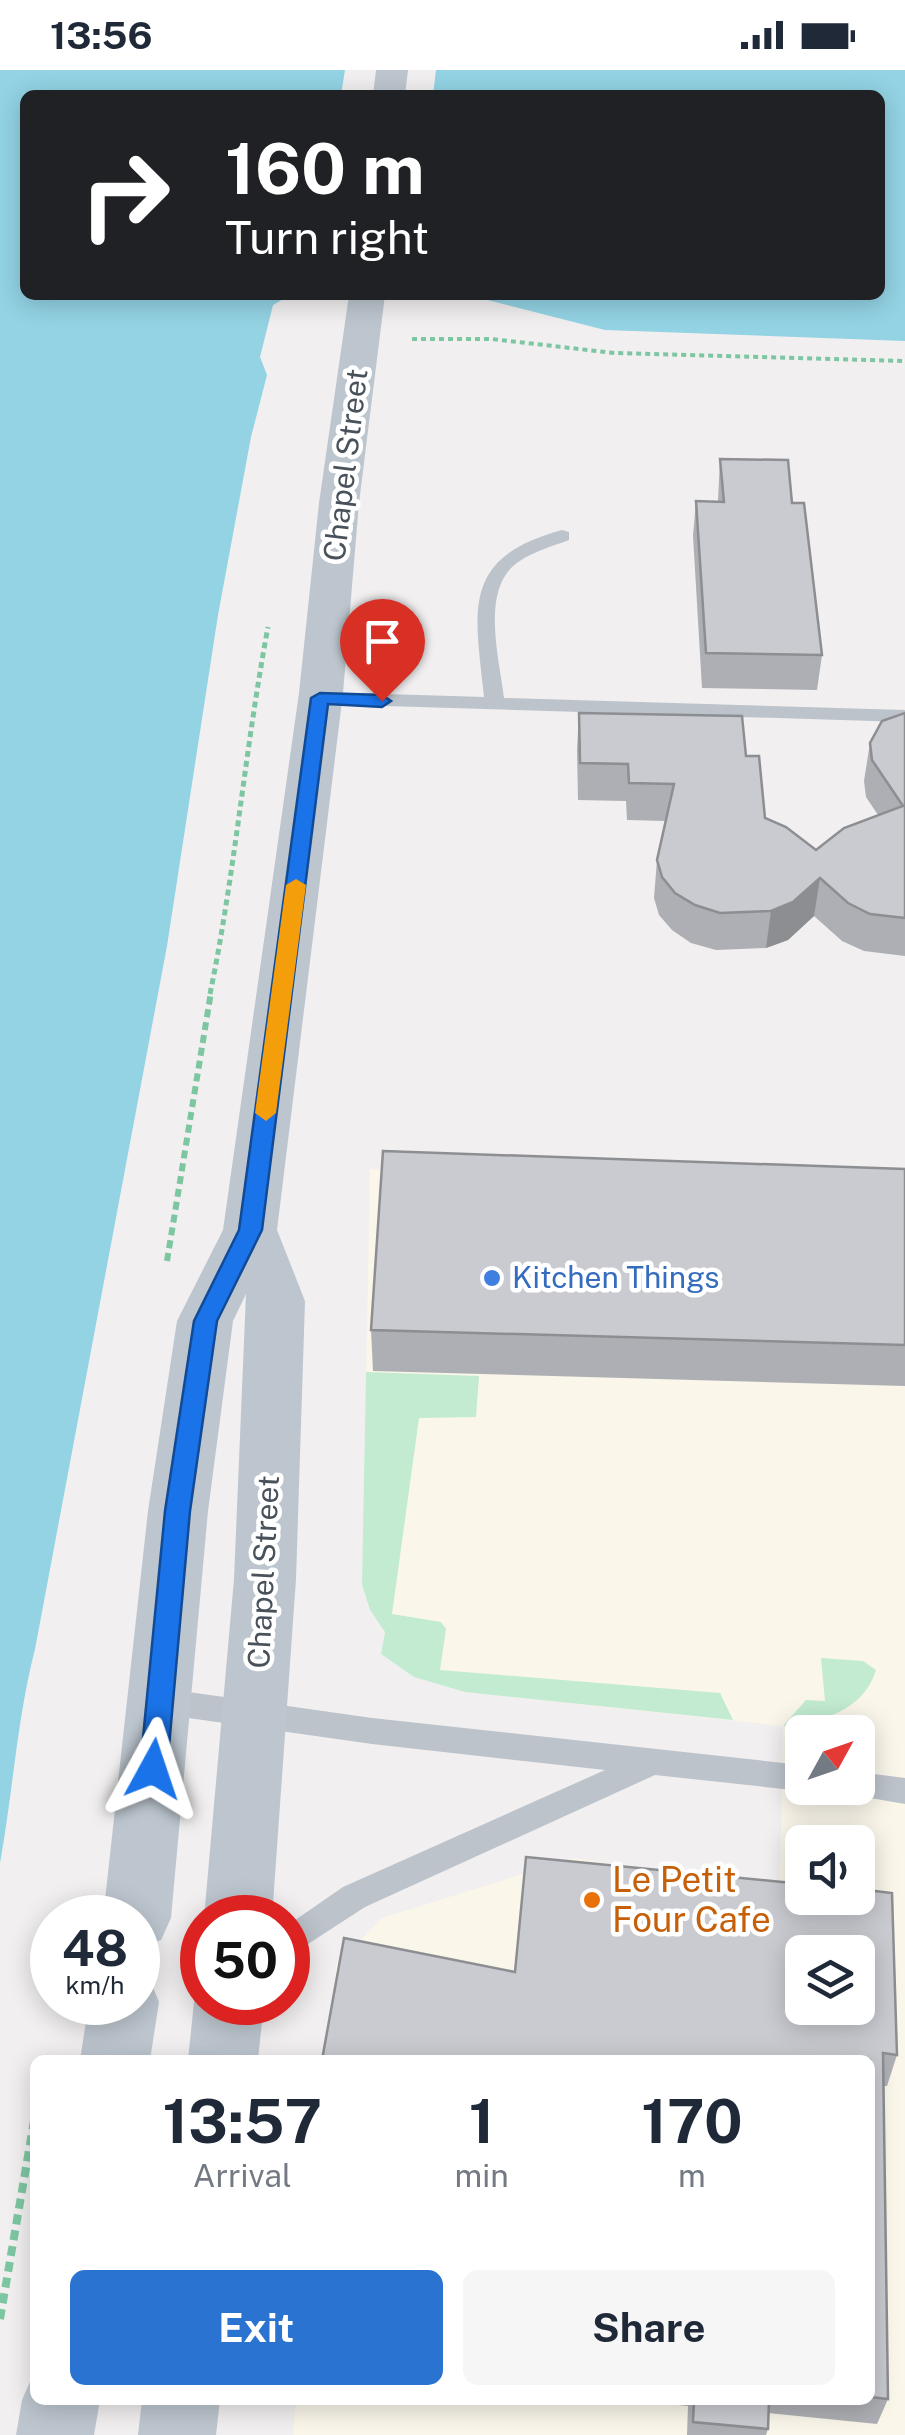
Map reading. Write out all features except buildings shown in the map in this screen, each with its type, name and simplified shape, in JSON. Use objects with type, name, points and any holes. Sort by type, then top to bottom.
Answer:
[{"type":"main road","name":"Chapel Street","points":[[139,1895],[178,1511],[205,1321],[250,1230],[320,698],[339,503],[376,314]]},
{"type":"main road","name":"Chapel Street","points":[[240,1895],[265,1579],[277,1300],[250,1230]]},
{"type":"main road","points":[[117,2055],[121,2025]]},
{"type":"main road","points":[[224,2055],[227,2025]]},
{"type":"main road","points":[[55,2435],[60,2405]]},
{"type":"main road","points":[[176,2435],[180,2405]]},
{"type":"lane","points":[[495,704],[486,607],[498,571],[530,548],[562,536]]},
{"type":"lane","points":[[320,698],[905,716]]},
{"type":"lane","points":[[160,1701],[785,1776]]},
{"type":"lane","points":[[310,1927],[354,1897],[655,1761]]},
{"type":"lane","points":[[875,1788],[905,1792]]},
{"type":"path","points":[[376,314],[492,339],[614,352],[905,362]]},
{"type":"path","points":[[0,2318],[30,2144]]},
{"type":"shaded area","points":[[370,1169],[905,1188],[905,2435],[293,2435],[296,2405],[875,2405],[875,2055],[328,2055],[336,1965],[382,1918],[574,1858],[705,1878],[780,1880],[783,1726],[465,1692],[414,1677],[381,1654],[385,1632],[370,1610],[362,1585]]},
{"type":"green space","points":[[366,1372],[479,1376],[476,1417],[419,1418],[392,1614],[441,1622],[446,1629],[440,1670],[720,1693],[733,1720],[465,1692],[414,1677],[381,1654],[385,1632],[370,1610],[362,1585]]},
{"type":"green space","points":[[821,1658],[863,1661],[876,1670],[861,1696],[839,1712],[793,1715],[806,1700],[825,1701]]},
{"type":"water","points":[[0,70],[905,70],[905,341],[605,330],[488,300],[885,300],[885,90],[20,90],[20,300],[282,300],[273,305],[260,357],[267,375],[251,437],[218,615],[167,946],[24,1702],[0,1863]]},
{"type":"pier","points":[[345,70],[436,70],[434,90],[342,90]]},
{"type":"slow traffic","points":[[266,1113],[296,885]]},
{"type":"place","name":"Kitchen Things","points":[[492,1278]]},
{"type":"place","name":"Le Petit Four Cafe","points":[[592,1900]]},
{"type":"route","points":[[153,1769],[178,1511],[205,1321],[250,1230],[320,698],[382,701]]}]
